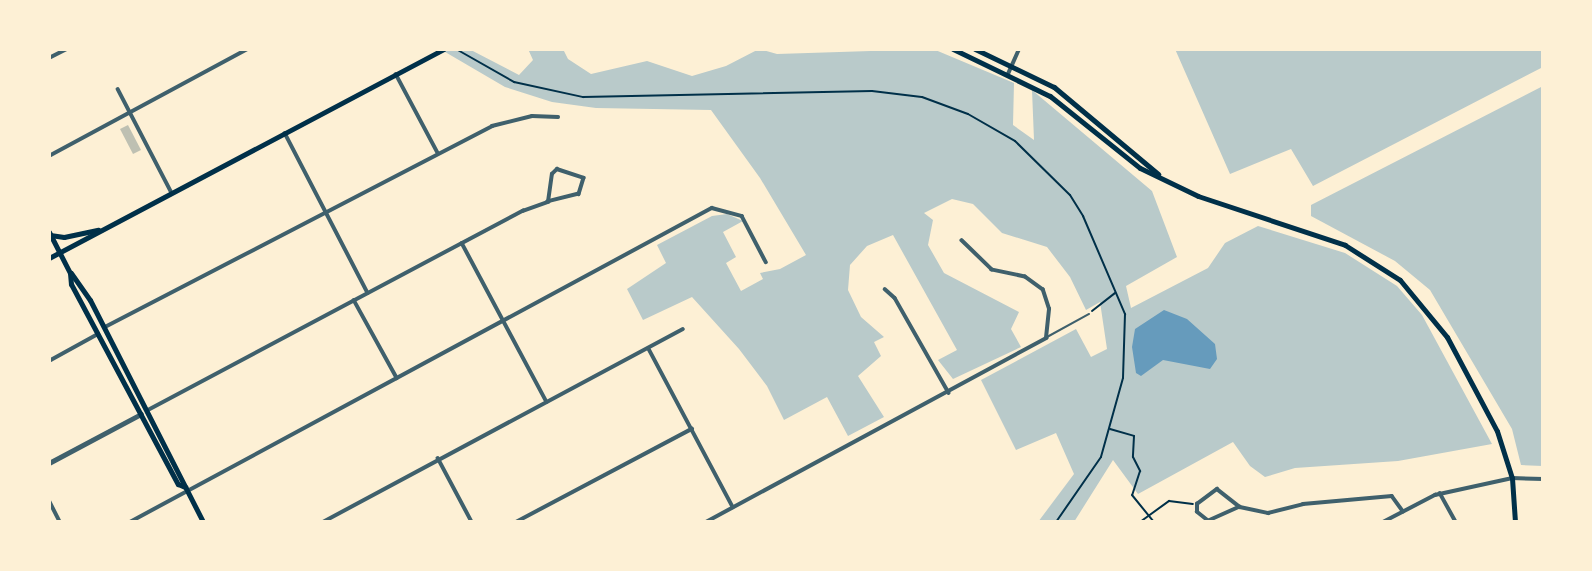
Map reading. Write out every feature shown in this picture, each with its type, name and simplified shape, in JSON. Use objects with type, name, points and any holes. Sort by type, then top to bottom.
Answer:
[{"type":"main road","points":[[49,258],[444,49]]},
{"type":"main road","points":[[953,49],[1050,96],[1140,168],[1198,196],[1345,245],[1400,280],[1447,337],[1497,431],[1512,478],[1515,522]]},
{"type":"main road","points":[[975,49],[1012,66],[1080,105],[1160,176]]},
{"type":"main road","points":[[50,233],[64,237],[102,230]]},
{"type":"main road","points":[[50,233],[105,327],[185,480],[186,490],[203,522]]},
{"type":"main road","points":[[71,273],[71,284],[178,484],[186,490]]},
{"type":"street","points":[[49,58],[67,49]]},
{"type":"street","points":[[49,156],[248,49]]},
{"type":"street","points":[[1008,74],[1019,49]]},
{"type":"street","points":[[396,74],[438,154]]},
{"type":"street","points":[[118,89],[172,193]]},
{"type":"street","points":[[105,327],[116,324],[492,126],[532,116],[558,117]]},
{"type":"street","points":[[285,133],[368,293]]},
{"type":"street","points":[[49,463],[527,209],[579,194],[584,178],[557,169],[552,174],[548,202]]},
{"type":"street","points":[[130,522],[505,323],[712,208],[742,216],[766,262]]},
{"type":"street","points":[[706,522],[1046,338],[1049,309],[1042,290],[1025,277],[992,270],[962,241]]},
{"type":"street","points":[[462,243],[547,403]]},
{"type":"street","points":[[885,289],[948,393]]},
{"type":"street","points":[[354,300],[397,378]]},
{"type":"street","points":[[323,522],[683,329]]},
{"type":"street","points":[[49,361],[98,334]]},
{"type":"street","points":[[649,348],[733,508]]},
{"type":"street","points":[[516,522],[692,429]]},
{"type":"street","points":[[438,458],[472,522]]},
{"type":"street","points":[[1383,522],[1440,494],[1512,478],[1543,478]]},
{"type":"street","points":[[1240,507],[1208,522],[1201,518],[1197,504],[1217,489],[1240,507],[1263,513],[1303,504],[1392,496],[1403,512]]},
{"type":"street","points":[[1440,494],[1456,522]]},
{"type":"street","points":[[49,500],[60,522]]},
{"type":"lane","points":[[1046,338],[1089,314]]},
{"type":"path","points":[[456,49],[514,82],[583,97],[872,91],[946,105],[1015,141],[1061,186],[1095,237],[1125,314],[1123,378],[1109,428],[1096,465],[1056,522]]},
{"type":"path","points":[[1089,314],[1115,293]]},
{"type":"path","points":[[1109,428],[1133,436],[1133,457],[1140,471],[1132,495],[1154,522]]},
{"type":"path","points":[[1140,522],[1169,501],[1197,504]]},
{"type":"shaded area","points":[[440,49],[469,49],[519,75],[533,60],[528,49],[563,49],[568,59],[591,74],[647,61],[692,76],[726,66],[759,49],[777,54],[933,49],[1014,83],[1013,125],[1034,140],[1032,90],[1152,191],[1177,257],[1126,286],[1131,308],[1208,268],[1225,243],[1258,226],[1345,253],[1397,286],[1422,315],[1492,444],[1398,461],[1295,468],[1265,477],[1250,466],[1233,442],[1138,494],[1113,460],[1074,522],[1038,522],[1074,474],[1056,433],[1016,450],[981,380],[1076,329],[1091,357],[1107,349],[1100,302],[1086,310],[1070,277],[1047,247],[1002,233],[973,204],[952,199],[924,213],[933,220],[928,245],[944,273],[1019,312],[1011,329],[1021,347],[953,379],[938,360],[957,350],[893,235],[867,246],[850,265],[848,290],[861,317],[884,337],[874,342],[881,356],[858,376],[884,417],[848,436],[827,397],[784,420],[767,386],[739,349],[692,297],[643,320],[627,289],[666,263],[657,245],[712,216],[727,214],[743,221],[723,232],[736,257],[726,263],[741,291],[763,279],[760,273],[780,269],[806,255],[760,178],[711,110],[596,108],[552,102],[505,87]]},
{"type":"shaded area","points":[[1175,49],[1543,49],[1543,67],[1313,186],[1291,149],[1230,174]]},
{"type":"shaded area","points":[[1543,86],[1543,466],[1521,465],[1512,429],[1430,290],[1395,261],[1311,216],[1311,205]]},
{"type":"water","points":[[1164,310],[1187,319],[1215,344],[1217,359],[1210,369],[1163,360],[1141,376],[1136,373],[1132,347],[1135,329]]},
{"type":"building","points":[[128,125],[141,150],[133,154],[120,129]]}]
